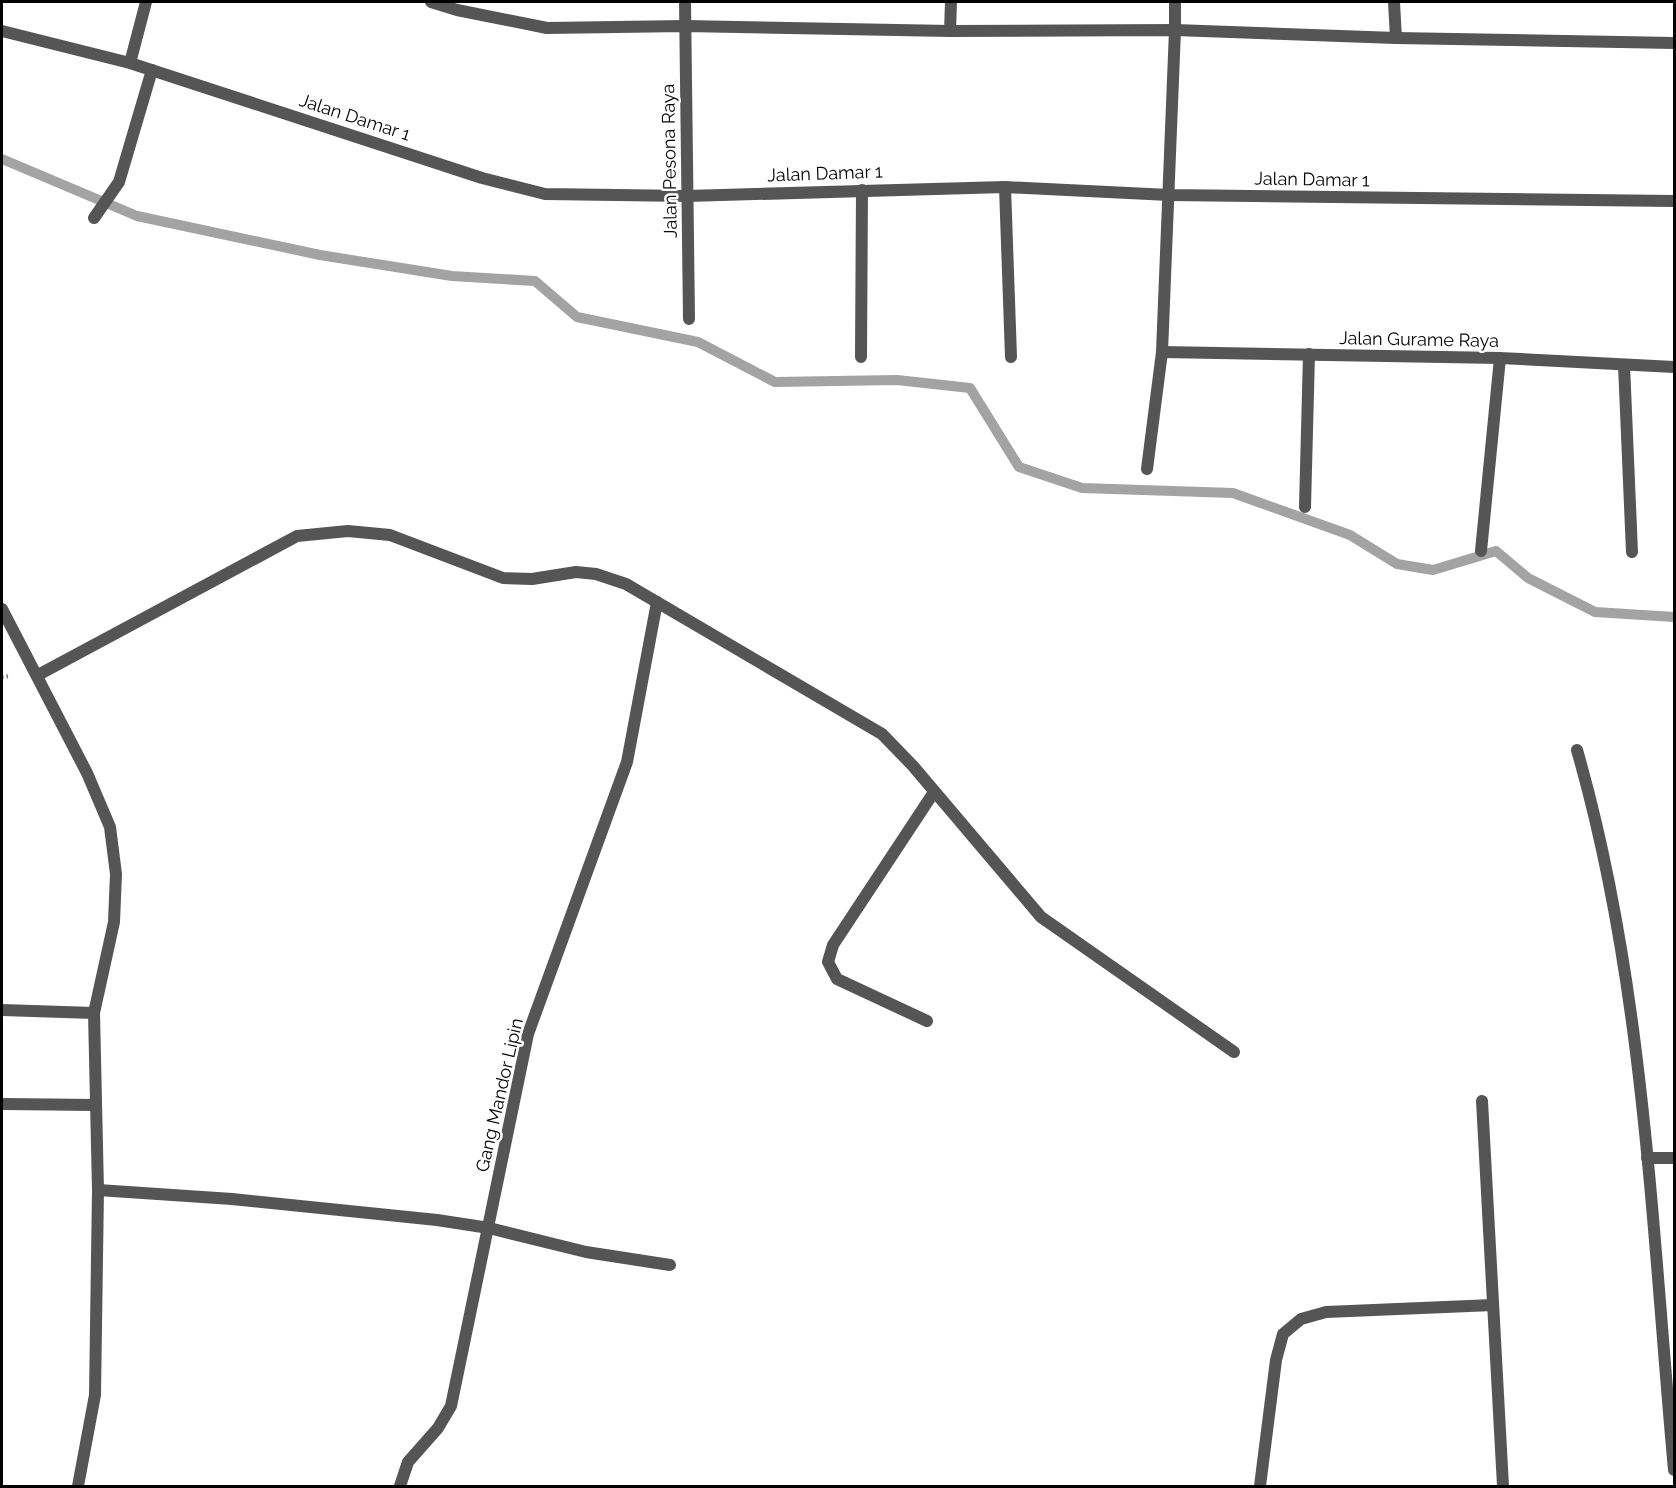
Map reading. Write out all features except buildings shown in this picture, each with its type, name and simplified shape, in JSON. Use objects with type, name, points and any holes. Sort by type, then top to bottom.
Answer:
[{"type":"street","points":[[130,63],[146,2]]},
{"type":"street","points":[[431,2],[546,28],[685,26],[950,31],[1175,30],[1396,38],[1674,43]]},
{"type":"street","name":"Jalan Pesona Raya","points":[[685,2],[689,319]]},
{"type":"street","points":[[950,31],[951,2]]},
{"type":"street","points":[[1147,469],[1162,352],[1175,2]]},
{"type":"street","points":[[1394,2],[1396,38]]},
{"type":"street","name":"Jalan Damar 1","points":[[2,31],[130,63],[482,178],[545,194],[687,196],[1005,187],[1169,195],[1674,201]]},
{"type":"street","points":[[94,218],[119,182],[152,70]]},
{"type":"street","points":[[1005,187],[1011,357]]},
{"type":"street","points":[[861,357],[862,190]]},
{"type":"street","name":"Jalan Gurame Raya","points":[[1162,352],[1500,358],[1674,367]]},
{"type":"street","points":[[1305,507],[1309,354]]},
{"type":"street","points":[[1481,551],[1500,358]]},
{"type":"street","points":[[1624,365],[1632,552]]},
{"type":"street","points":[[38,675],[297,536],[348,531],[390,535],[503,578],[532,579],[576,572],[596,574],[626,584],[882,734],[1041,917],[1234,1052]]},
{"type":"street","name":"Gang Mandor Lipin","points":[[400,1486],[408,1462],[438,1428],[451,1406],[528,1034],[627,762],[657,602]]},
{"type":"street","points":[[2,609],[87,773],[110,827],[116,874],[114,922],[94,1013],[98,1190],[95,1395],[78,1486]]},
{"type":"street","points":[[1577,750],[1598,822],[1630,1021],[1647,1158],[1674,1470]]},
{"type":"street","points":[[927,1021],[837,979],[828,962],[833,945],[934,792]]},
{"type":"street","points":[[2,1010],[94,1013]]},
{"type":"street","points":[[1482,1101],[1503,1486]]},
{"type":"street","points":[[2,1104],[96,1105]]},
{"type":"street","points":[[1647,1158],[1674,1158]]},
{"type":"street","points":[[98,1190],[353,1210],[489,1228],[586,1252],[670,1265]]},
{"type":"street","points":[[1260,1486],[1276,1360],[1283,1334],[1301,1319],[1326,1312],[1493,1305]]},
{"type":"waterway","points":[[2,159],[137,216],[320,255],[452,276],[535,281],[577,317],[698,342],[775,382],[897,380],[970,388],[1019,467],[1082,488],[1233,493],[1350,535],[1397,564],[1433,570],[1496,551],[1528,578],[1595,612],[1674,617]]}]
